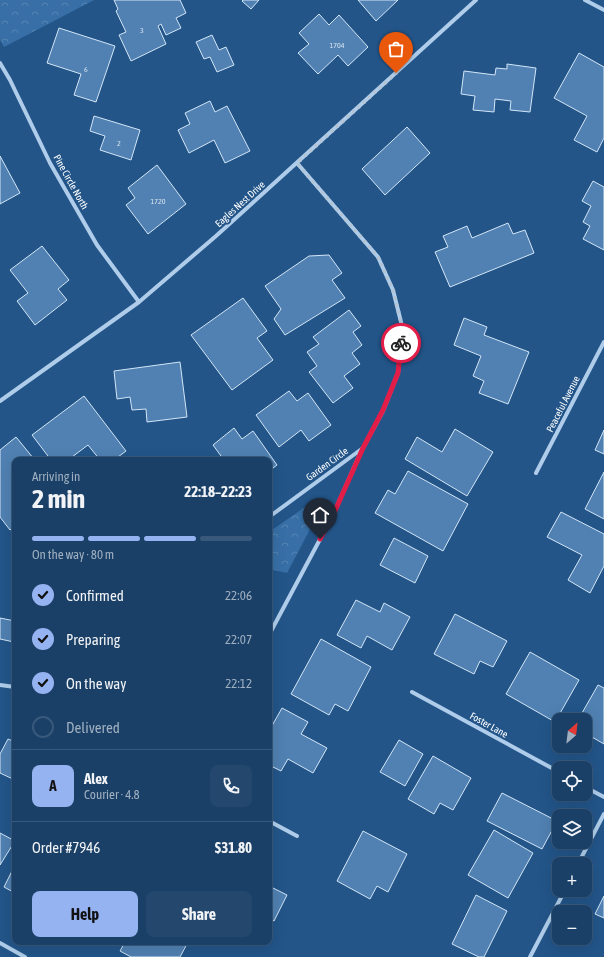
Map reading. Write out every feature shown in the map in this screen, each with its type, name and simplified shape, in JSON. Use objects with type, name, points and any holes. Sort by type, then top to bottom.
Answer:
[{"type":"street","name":"Eagles Nest Drive","points":[[0,401],[139,302],[216,236],[476,0]]},
{"type":"street","points":[[585,0],[604,10]]},
{"type":"street","name":"Pine Circle North","points":[[0,63],[50,163],[97,245],[139,302]]},
{"type":"street","name":"Garden Circle","points":[[272,514],[363,448],[383,410],[398,373],[403,330],[393,290],[378,257],[297,163]]},
{"type":"street","name":"Peaceful Avenue","points":[[536,473],[604,342]]},
{"type":"street","points":[[272,628],[334,513],[363,448]]},
{"type":"street","points":[[0,685],[12,687]]},
{"type":"street","name":"Foster Lane","points":[[412,692],[552,768]]},
{"type":"street","points":[[592,791],[604,797]]},
{"type":"street","points":[[582,857],[604,814]]},
{"type":"street","points":[[272,823],[297,836]]},
{"type":"street","points":[[530,957],[561,897]]},
{"type":"street","points":[[0,943],[26,957]]},
{"type":"green space","points":[[0,0],[94,0],[4,47],[0,40]]},
{"type":"green space","points":[[308,505],[316,506],[317,516],[287,573],[272,570],[272,530]]},
{"type":"building","points":[[114,0],[180,0],[186,13],[176,18],[181,28],[166,35],[161,24],[158,26],[166,44],[131,61],[119,35],[126,32],[116,11],[118,9]]},
{"type":"building","points":[[259,0],[251,9],[242,1]]},
{"type":"building","points":[[358,0],[398,0],[376,21]]},
{"type":"building","points":[[319,14],[329,25],[339,15],[368,47],[348,66],[338,55],[318,74],[298,53],[309,44],[299,33]]},
{"type":"building","points":[[59,28],[115,46],[96,102],[74,95],[81,74],[47,63]]},
{"type":"building","points":[[212,35],[219,50],[226,47],[234,65],[217,72],[210,57],[204,59],[196,42]]},
{"type":"building","points":[[579,53],[604,67],[604,138],[597,152],[574,140],[587,116],[554,98]]},
{"type":"building","points":[[507,64],[536,68],[530,112],[510,110],[511,101],[495,99],[494,112],[473,110],[475,96],[461,94],[464,71],[495,75],[496,68],[507,69]]},
{"type":"building","points":[[210,101],[215,112],[227,106],[250,151],[225,163],[214,140],[189,153],[178,130],[190,124],[185,113]]},
{"type":"building","points":[[94,116],[140,130],[131,160],[100,150],[105,136],[90,131]]},
{"type":"building","points":[[407,127],[430,153],[385,195],[362,169]]},
{"type":"building","points":[[0,156],[20,193],[0,204]]},
{"type":"building","points":[[157,165],[186,204],[148,234],[126,205],[135,198],[128,188]]},
{"type":"building","points":[[593,181],[604,187],[604,250],[583,239],[590,226],[583,222],[591,206],[582,201]]},
{"type":"building","points":[[508,223],[513,234],[525,230],[534,253],[450,287],[435,252],[448,247],[443,236],[467,226],[472,238]]},
{"type":"building","points":[[42,246],[69,280],[58,289],[67,300],[35,325],[17,301],[28,293],[10,270]]},
{"type":"building","points":[[329,255],[342,273],[332,280],[345,298],[285,335],[274,319],[281,309],[265,286],[309,256]]},
{"type":"building","points":[[243,298],[267,331],[257,338],[273,360],[232,390],[191,335]]},
{"type":"building","points":[[349,310],[361,326],[353,332],[362,345],[352,353],[360,364],[344,376],[353,388],[333,403],[309,372],[317,366],[307,352],[319,344],[313,337]]},
{"type":"building","points":[[464,318],[487,327],[484,335],[529,352],[508,404],[479,393],[484,381],[473,376],[481,356],[454,345]]},
{"type":"building","points":[[180,362],[187,417],[147,422],[146,409],[132,410],[130,397],[117,399],[114,371]]},
{"type":"building","points":[[289,391],[297,401],[308,393],[331,425],[309,441],[301,430],[279,447],[256,415]]},
{"type":"building","points":[[84,396],[126,451],[118,457],[98,457],[88,445],[72,457],[49,457],[32,435]]},
{"type":"building","points":[[234,428],[242,439],[253,431],[271,457],[220,457],[221,456],[213,445]]},
{"type":"building","points":[[455,429],[493,452],[467,496],[405,459],[417,437],[442,452]]},
{"type":"building","points":[[604,430],[604,454],[595,450]]},
{"type":"building","points":[[16,437],[32,457],[12,457],[12,528],[10,530],[0,517],[0,450]]},
{"type":"building","points":[[272,458],[277,465],[272,469]]},
{"type":"building","points":[[408,471],[468,504],[443,551],[375,513],[388,490],[395,494]]},
{"type":"building","points":[[604,472],[604,519],[585,509]]},
{"type":"building","points":[[561,512],[604,534],[604,566],[590,593],[568,580],[582,555],[547,537]]},
{"type":"building","points":[[394,538],[428,556],[415,583],[380,565]]},
{"type":"building","points":[[356,600],[380,612],[384,603],[410,617],[392,650],[367,636],[361,648],[337,635]]},
{"type":"building","points":[[455,614],[507,641],[493,667],[480,661],[474,674],[434,654]]},
{"type":"building","points":[[0,618],[12,620],[12,642],[0,639]]},
{"type":"building","points":[[321,639],[371,667],[348,711],[335,704],[329,715],[291,694]]},
{"type":"building","points":[[530,652],[579,680],[560,713],[552,713],[552,720],[506,694]]},
{"type":"building","points":[[598,685],[604,688],[604,744],[592,737],[592,713],[582,713]]},
{"type":"building","points":[[282,708],[308,722],[301,734],[327,748],[313,773],[288,759],[281,771],[272,766],[272,726]]},
{"type":"building","points":[[8,739],[12,741],[12,779],[0,773],[0,754]]},
{"type":"building","points":[[399,740],[423,754],[405,786],[380,772]]},
{"type":"building","points":[[433,756],[471,778],[453,810],[440,803],[434,814],[408,799]]},
{"type":"building","points":[[502,793],[552,818],[552,830],[542,849],[487,821]]},
{"type":"building","points":[[494,830],[533,853],[508,898],[468,875]]},
{"type":"building","points":[[363,831],[407,854],[388,892],[377,886],[370,899],[337,881]]},
{"type":"building","points":[[0,833],[12,839],[12,846],[0,865]]},
{"type":"building","points":[[12,871],[12,891],[4,887]]},
{"type":"building","points":[[272,888],[287,895],[274,921],[272,920]]},
{"type":"building","points":[[476,895],[507,911],[484,957],[479,957],[452,944]]},
{"type":"building","points":[[604,896],[604,918],[595,914]]},
{"type":"building","points":[[123,945],[186,945],[180,957],[131,957],[120,951]]},
{"type":"way so far","points":[[396,73],[297,163],[378,257],[393,290],[403,330],[401,343]]},
{"type":"route","points":[[320,539],[334,513],[363,448],[383,410],[398,373],[401,343]]}]
